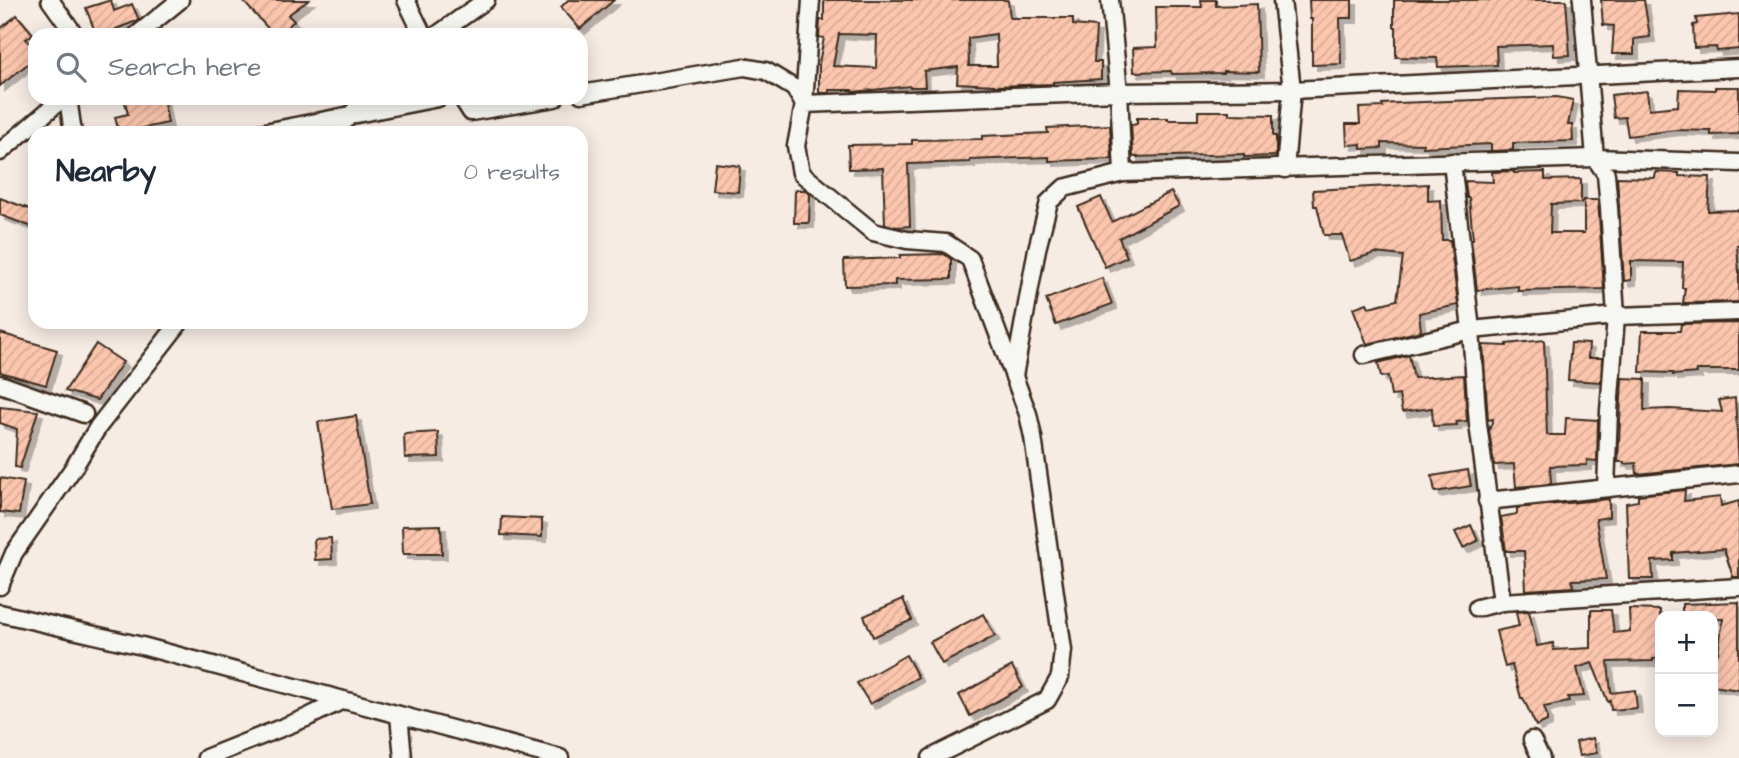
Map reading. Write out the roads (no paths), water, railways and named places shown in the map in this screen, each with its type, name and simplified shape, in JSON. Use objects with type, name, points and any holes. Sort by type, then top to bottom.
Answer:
[{"type":"street","points":[[50,0],[70,28]]},
{"type":"street","points":[[146,28],[180,0]]},
{"type":"street","points":[[406,0],[420,28]]},
{"type":"street","points":[[447,28],[486,0]]},
{"type":"street","points":[[811,0],[804,104],[796,146],[801,173],[873,232],[907,240],[946,243],[970,259],[1028,414],[1033,437],[1063,650],[1060,677],[1047,701],[931,758]]},
{"type":"street","points":[[1110,0],[1123,173]]},
{"type":"street","points":[[1282,0],[1292,90],[1285,169]]},
{"type":"street","points":[[1581,0],[1595,158],[1606,174],[1616,316],[1606,488]]},
{"type":"street","points":[[588,93],[744,67],[766,71],[794,88],[804,104]]},
{"type":"street","points":[[804,104],[1119,92],[1292,90],[1739,68]]},
{"type":"street","points":[[31,126],[57,105]]},
{"type":"street","points":[[67,105],[72,126]]},
{"type":"street","points":[[341,126],[361,105]]},
{"type":"street","points":[[297,126],[403,105]]},
{"type":"street","points":[[466,105],[471,112],[513,105]]},
{"type":"street","points":[[0,152],[28,129]]},
{"type":"street","points":[[1014,376],[1037,249],[1049,202],[1064,188],[1123,173],[1595,158],[1739,163]]},
{"type":"street","points":[[1452,162],[1471,330],[1478,424],[1502,602]]},
{"type":"street","points":[[1364,355],[1471,330],[1616,316],[1739,312]]},
{"type":"street","points":[[0,586],[7,551],[74,467],[98,427],[175,329]]},
{"type":"street","points":[[0,384],[84,414]]},
{"type":"street","points":[[1487,501],[1739,474]]},
{"type":"street","points":[[1478,608],[1502,602],[1739,587]]},
{"type":"street","points":[[0,613],[142,646],[560,758]]},
{"type":"street","points":[[206,758],[344,700]]},
{"type":"street","points":[[399,715],[402,758]]},
{"type":"street","points":[[1532,740],[1541,758]]}]
